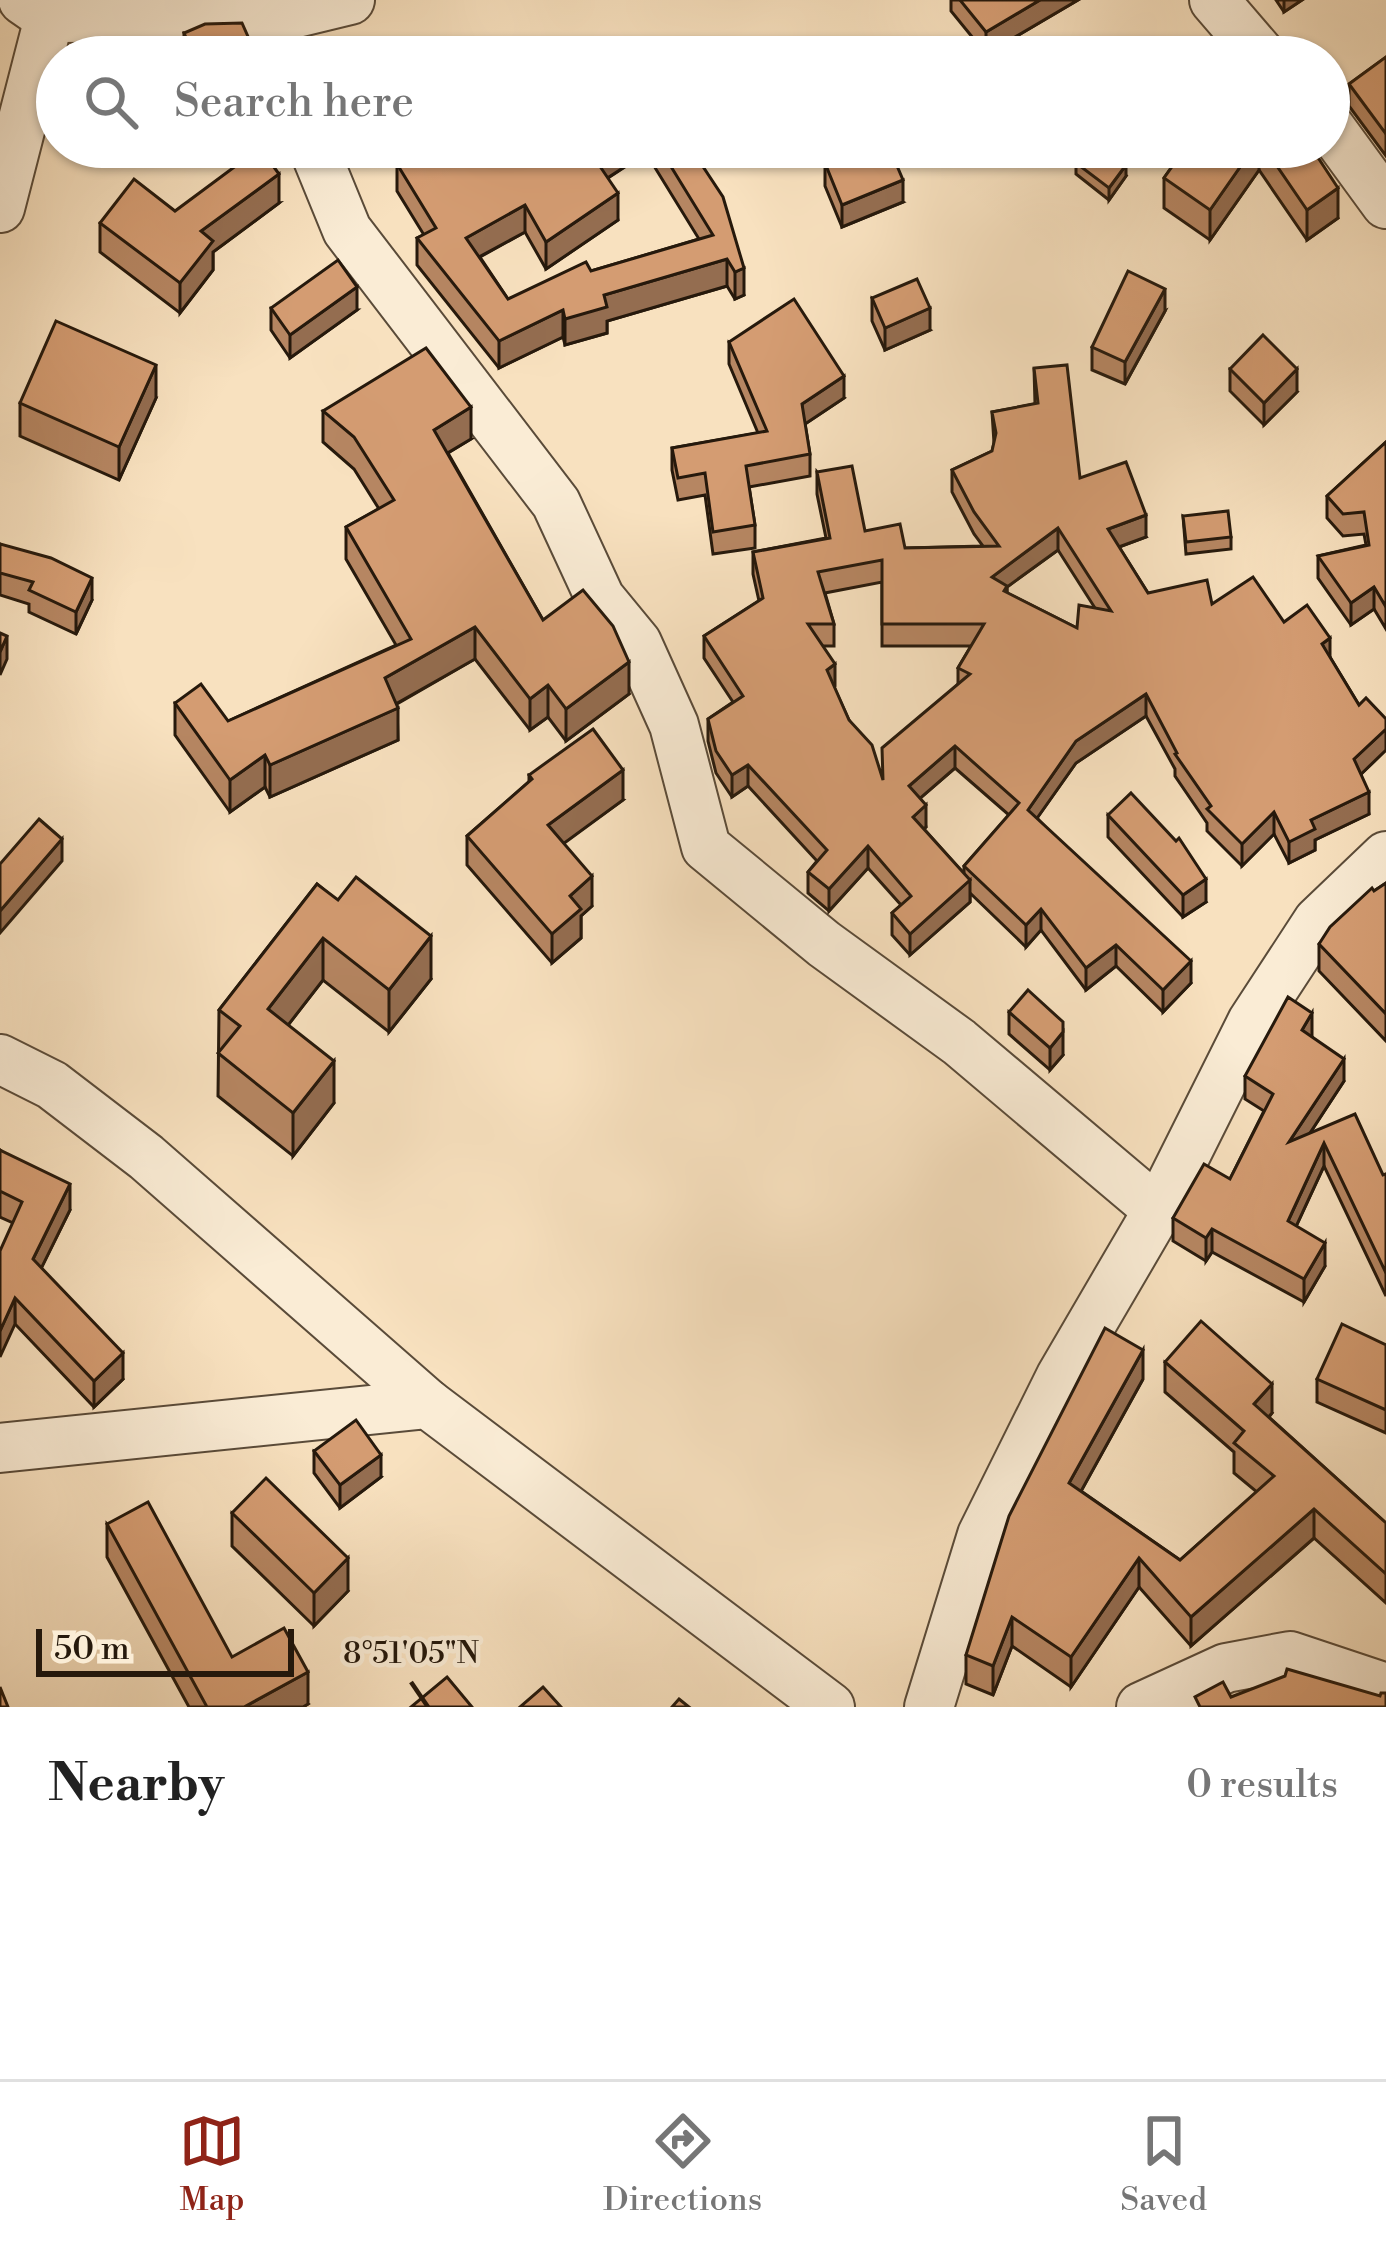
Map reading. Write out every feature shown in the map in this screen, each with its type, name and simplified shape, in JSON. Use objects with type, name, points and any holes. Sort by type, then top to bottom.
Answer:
[{"type":"street","points":[[285,36],[350,0]]},
{"type":"street","points":[[1214,0],[1245,36]]},
{"type":"street","points":[[0,208],[36,9],[274,36]]},
{"type":"street","points":[[1350,155],[1386,204]]},
{"type":"street","points":[[322,168],[347,230],[556,503],[600,598],[637,643],[674,725],[706,847],[824,944],[959,1042],[1157,1210]]},
{"type":"street","points":[[929,1707],[982,1535],[1061,1376],[1157,1210],[1252,1022],[1318,921],[1386,856]]},
{"type":"street","points":[[0,1059],[52,1085],[146,1157],[428,1404],[830,1707]]},
{"type":"street","points":[[0,1448],[428,1404]]},
{"type":"street","points":[[1141,1707],[1226,1668],[1290,1656],[1386,1688]]},
{"type":"building","points":[[960,0],[1040,0],[986,32]]},
{"type":"building","points":[[242,23],[248,36],[185,36],[205,24]]},
{"type":"building","points":[[1386,57],[1386,134],[1350,85]]},
{"type":"building","points":[[233,168],[275,168],[279,174],[201,231],[213,241],[180,283],[100,223],[134,179],[175,211]]},
{"type":"building","points":[[399,168],[601,168],[618,193],[546,242],[525,205],[466,238],[508,299],[586,262],[591,271],[713,235],[672,168],[704,168],[723,197],[744,268],[735,272],[727,259],[604,295],[607,307],[565,319],[563,310],[499,341],[417,238],[436,228]]},
{"type":"building","points":[[827,168],[898,168],[903,180],[842,205]]},
{"type":"building","points":[[1083,168],[1124,168],[1109,188]]},
{"type":"building","points":[[1171,168],[1239,168],[1210,210],[1164,178]]},
{"type":"building","points":[[1278,168],[1325,168],[1338,188],[1307,210]]},
{"type":"building","points":[[338,260],[357,287],[290,335],[271,308]]},
{"type":"building","points":[[1128,271],[1165,289],[1125,362],[1092,347]]},
{"type":"building","points":[[917,279],[930,308],[885,328],[872,298]]},
{"type":"building","points":[[794,299],[844,376],[802,404],[810,454],[746,466],[755,525],[713,532],[705,473],[678,478],[672,448],[767,431],[729,342]]},
{"type":"building","points":[[56,321],[156,365],[119,447],[20,403]]},
{"type":"building","points":[[1263,335],[1297,369],[1264,403],[1230,369]]},
{"type":"building","points":[[426,348],[471,407],[434,430],[543,620],[583,590],[613,626],[629,662],[566,709],[548,685],[530,699],[475,627],[385,678],[398,708],[270,765],[265,755],[230,780],[175,703],[201,684],[228,721],[411,639],[346,527],[394,500],[354,437],[323,411]]},
{"type":"building","points":[[1067,365],[1080,478],[1126,462],[1146,515],[1108,529],[1148,593],[1207,580],[1212,604],[1253,577],[1284,622],[1307,605],[1330,638],[1322,644],[1359,705],[1366,698],[1386,719],[1386,729],[1354,759],[1369,792],[1311,820],[1315,829],[1289,842],[1274,812],[1242,844],[1207,809],[1211,806],[1175,754],[1146,694],[1076,741],[1028,810],[1191,961],[1163,990],[1116,945],[1086,968],[1041,909],[1026,925],[964,866],[1019,803],[955,746],[909,786],[926,805],[913,817],[970,880],[910,934],[892,913],[911,896],[868,846],[829,889],[808,872],[827,850],[748,765],[732,775],[716,751],[708,719],[743,696],[704,636],[763,598],[753,552],[830,538],[817,472],[852,466],[865,531],[900,524],[905,548],[999,546],[952,470],[992,451],[996,433],[992,412],[1038,403],[1034,368]],"holes":[[[1058,528],[1111,611],[1079,605],[1077,628],[1004,591],[1007,586],[992,577]],[[882,560],[882,624],[984,624],[958,668],[970,674],[882,748],[883,780],[872,745],[849,720],[827,670],[835,664],[808,624],[834,624],[818,572]]]},
{"type":"building","points":[[1386,442],[1386,607],[1374,587],[1351,603],[1318,556],[1369,545],[1364,512],[1343,514],[1327,496]]},
{"type":"building","points":[[1228,511],[1231,537],[1186,542],[1183,516]]},
{"type":"building","points":[[0,544],[51,558],[92,578],[76,612],[29,590],[33,582],[0,573]]},
{"type":"building","points":[[593,729],[623,770],[548,825],[592,876],[570,896],[581,909],[552,934],[467,836],[532,779],[529,775]]},
{"type":"building","points":[[1131,793],[1176,841],[1179,838],[1206,879],[1183,895],[1108,815]]},
{"type":"building","points":[[39,819],[62,839],[0,911],[0,864]]},
{"type":"building","points":[[356,877],[431,936],[389,990],[323,938],[268,1009],[334,1061],[293,1113],[218,1053],[240,1026],[219,1010],[317,884],[338,900]]},
{"type":"building","points":[[1386,883],[1386,1014],[1319,944],[1330,927],[1372,888]]},
{"type":"building","points":[[1028,990],[1063,1022],[1063,1032],[1050,1048],[1009,1012]]},
{"type":"building","points":[[1288,997],[1312,1013],[1302,1030],[1344,1059],[1289,1142],[1355,1114],[1386,1174],[1386,1273],[1324,1143],[1288,1221],[1325,1243],[1304,1279],[1212,1229],[1206,1238],[1173,1218],[1204,1164],[1230,1179],[1273,1094],[1245,1076]]},
{"type":"building","points":[[0,1150],[70,1184],[33,1259],[123,1353],[94,1381],[15,1298],[0,1331],[0,1251],[22,1202],[0,1191]]},
{"type":"building","points":[[1201,1321],[1272,1384],[1254,1404],[1386,1523],[1386,1574],[1314,1509],[1191,1617],[1139,1558],[1071,1657],[1012,1617],[993,1666],[966,1655],[1009,1516],[1105,1328],[1143,1350],[1069,1483],[1180,1560],[1274,1476],[1234,1443],[1244,1431],[1165,1362]]},
{"type":"building","points":[[1342,1324],[1386,1345],[1386,1410],[1317,1379]]},
{"type":"building","points":[[356,1420],[381,1455],[340,1485],[314,1451]]},
{"type":"building","points":[[266,1478],[348,1558],[314,1593],[232,1513]]},
{"type":"building","points":[[148,1502],[232,1657],[284,1628],[308,1672],[244,1707],[207,1707],[107,1524]]},
{"type":"building","points":[[1287,1669],[1380,1696],[1386,1693],[1386,1707],[1200,1707],[1195,1697],[1223,1682],[1231,1697],[1285,1676]]},
{"type":"building","points":[[447,1677],[472,1707],[411,1707]]},
{"type":"building","points":[[543,1687],[561,1707],[520,1707]]}]
